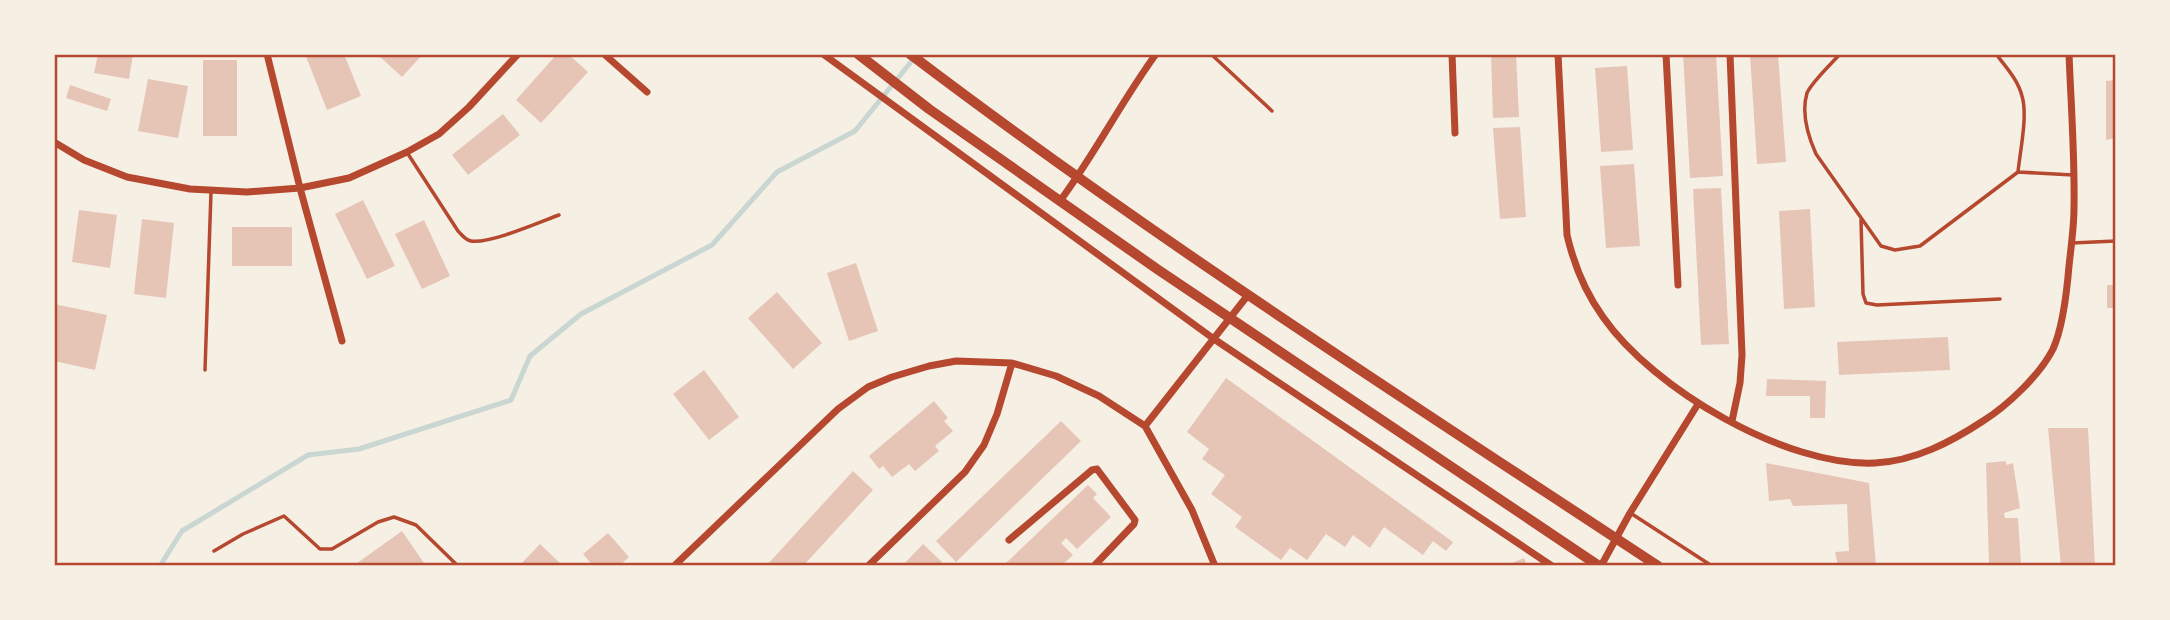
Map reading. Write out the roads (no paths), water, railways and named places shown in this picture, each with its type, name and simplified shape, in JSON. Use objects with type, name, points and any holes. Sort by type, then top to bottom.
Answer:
[{"type":"main road","points":[[858,54],[929,109],[1060,201],[1600,566]]},
{"type":"main road","points":[[910,54],[1078,177],[1248,295],[1658,566]]},
{"type":"street","points":[[267,54],[342,341]]},
{"type":"street","points":[[54,142],[84,160],[127,177],[190,189],[247,192],[300,188],[349,178],[407,152],[439,134],[469,107],[519,54]]},
{"type":"street","points":[[604,54],[647,92]]},
{"type":"street","points":[[823,54],[1214,339],[1552,566]]},
{"type":"street","points":[[1060,201],[1156,54]]},
{"type":"street","points":[[1452,54],[1455,132]]},
{"type":"street","points":[[1559,54],[1567,235],[1574,263],[1603,317],[1645,363],[1698,404],[1782,445],[1825,458],[1875,463],[1920,454],[1959,437],[1996,413],[2030,380],[2053,349],[2067,298],[2074,210],[2069,54]]},
{"type":"street","points":[[1666,54],[1678,285]]},
{"type":"street","points":[[1730,54],[1742,355],[1740,383],[1732,421]]},
{"type":"street","points":[[1145,426],[1248,295]]},
{"type":"street","points":[[674,566],[838,409],[868,387],[902,373],[956,361],[1012,363],[1056,376],[1099,396],[1145,426],[1192,510],[1215,566]]},
{"type":"street","points":[[868,566],[965,471],[985,445],[1012,363]]},
{"type":"street","points":[[1600,566],[1698,404]]},
{"type":"street","points":[[1009,540],[1092,470],[1097,469],[1135,520],[1094,566]]},
{"type":"lane","points":[[1211,54],[1272,111]]},
{"type":"lane","points":[[1840,54],[1807,91],[1805,116],[1810,140],[1816,154],[1881,246],[1895,250],[1920,246],[2018,172],[2073,175]]},
{"type":"lane","points":[[1996,54],[2022,94],[2024,106],[2018,172]]},
{"type":"lane","points":[[407,152],[458,230],[472,241],[500,235],[559,215]]},
{"type":"lane","points":[[205,370],[211,190]]},
{"type":"lane","points":[[1861,217],[1863,294],[1866,303],[1877,305],[2000,299]]},
{"type":"lane","points":[[2071,243],[2116,241]]},
{"type":"lane","points":[[1630,513],[1712,566]]},
{"type":"lane","points":[[214,551],[243,534],[284,516],[320,549],[332,549],[378,522],[394,517],[416,525],[458,566]]},
{"type":"waterway","points":[[160,566],[182,531],[308,455],[359,449],[511,400],[530,356],[581,314],[712,245],[777,172],[855,131],[915,57]]}]
